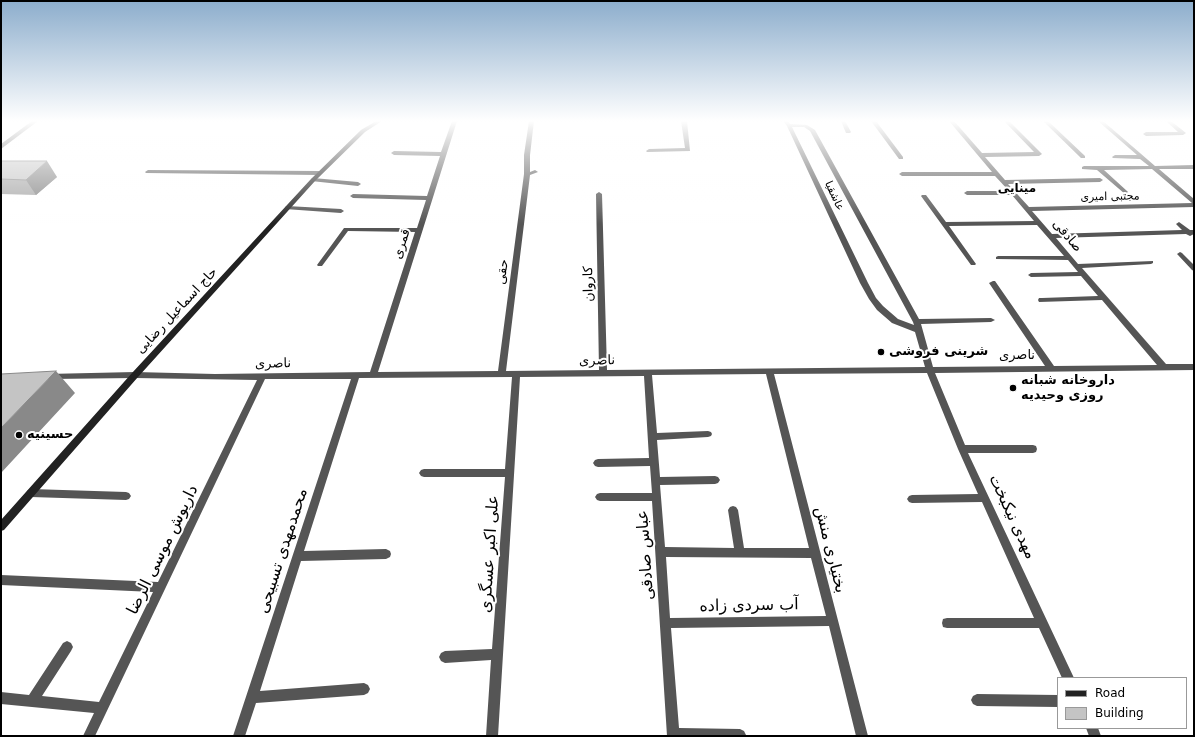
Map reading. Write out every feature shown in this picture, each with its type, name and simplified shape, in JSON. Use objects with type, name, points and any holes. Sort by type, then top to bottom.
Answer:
[{"type":"main road","name":"حاج اسماعیل رضایی","points":[[1,527],[135,375],[313,180],[338,155]]},
{"type":"street","name":"قمری","points":[[373,375],[444,155]]},
{"type":"street","name":"حقی","points":[[502,374],[527,174],[527,155]]},
{"type":"street","name":"عاشقیا","points":[[802,155],[864,284],[873,299],[880,308],[895,320],[917,326]]},
{"type":"street","name":"عاشقیا","points":[[826,155],[917,326],[930,368]]},
{"type":"street","name":"صادقی","points":[[981,155],[1164,367]]},
{"type":"street","points":[[1115,157],[1142,157],[1194,204]]},
{"type":"street","points":[[1084,168],[1194,168]]},
{"type":"street","points":[[1100,168],[1126,192]]},
{"type":"street","points":[[148,172],[320,173]]},
{"type":"street","points":[[527,174],[535,172]]},
{"type":"street","points":[[902,174],[997,174]]},
{"type":"street","points":[[313,180],[358,184]]},
{"type":"street","points":[[1004,182],[1100,180]]},
{"type":"street","points":[[967,193],[1014,193]]},
{"type":"street","name":"کاروان","points":[[599,194],[603,373]]},
{"type":"street","points":[[353,196],[430,198]]},
{"type":"street","points":[[924,196],[946,224],[973,264]]},
{"type":"street","name":"مجتبی امیری","points":[[1027,209],[1194,204]]},
{"type":"street","points":[[288,208],[341,211]]},
{"type":"street","points":[[946,224],[1039,223]]},
{"type":"street","points":[[1179,224],[1191,232],[1194,238]]},
{"type":"street","points":[[320,265],[346,230],[419,230]]},
{"type":"street","points":[[1051,236],[1191,232]]},
{"type":"street","points":[[1180,254],[1194,269]]},
{"type":"street","points":[[998,258],[1069,258]]},
{"type":"street","points":[[1077,266],[1151,262]]},
{"type":"street","points":[[1031,275],[1083,274]]},
{"type":"street","points":[[993,282],[1051,368]]},
{"type":"street","points":[[1042,300],[1104,298]]},
{"type":"street","points":[[917,326],[991,320]]},
{"type":"street","name":"ناصری","points":[[41,376],[263,376],[930,368],[1194,367]]},
{"type":"street","name":"مهدی نیکبخت","points":[[930,368],[962,449],[1068,677]]},
{"type":"street","name":"بختیاری منش","points":[[769,371],[862,736]]},
{"type":"street","name":"عباس صادقی","points":[[648,372],[673,735]]},
{"type":"street","name":"علی اکبر عسگری","points":[[492,736],[516,374]]},
{"type":"street","name":"محمدمهدی تسبیحی","points":[[239,736],[356,375]]},
{"type":"street","name":"داریوش موسی الرضا","points":[[89,736],[263,376]]},
{"type":"street","points":[[652,437],[708,434]]},
{"type":"street","points":[[962,449],[1033,449]]},
{"type":"street","points":[[598,463],[654,462]]},
{"type":"street","points":[[424,473],[510,472]]},
{"type":"street","points":[[655,481],[715,480]]},
{"type":"street","points":[[31,493],[126,496]]},
{"type":"street","points":[[600,497],[656,497]]},
{"type":"street","points":[[912,500],[985,498]]},
{"type":"street","points":[[733,510],[740,553]]},
{"type":"street","points":[[660,552],[815,553]]},
{"type":"street","points":[[297,556],[386,554]]},
{"type":"street","points":[[1,580],[161,587]]},
{"type":"street","name":"آب سردی زاده","points":[[666,623],[833,621]]},
{"type":"street","points":[[947,623],[1042,624]]},
{"type":"street","points":[[32,702],[67,647]]},
{"type":"street","points":[[445,657],[498,654]]},
{"type":"street","points":[[252,697],[364,689]]},
{"type":"street","points":[[2,700],[102,708]]},
{"type":"street","points":[[977,700],[1057,701]]},
{"type":"street","points":[[673,735],[740,735]]},
{"type":"building","points":[[1,161],[47,161],[26,180],[1,179]]},
{"type":"building","points":[[56,371],[1,428],[1,374]]},
{"type":"place","name":"شرینی فروشی","points":[[881,352]]},
{"type":"place","name":"داروخانه شبانه روزی وحیدیه","points":[[1013,388]]},
{"type":"place","name":"حسینیه","points":[[19,435]]},
{"type":"district","name":"مینایی","points":[[1017,189]]}]
